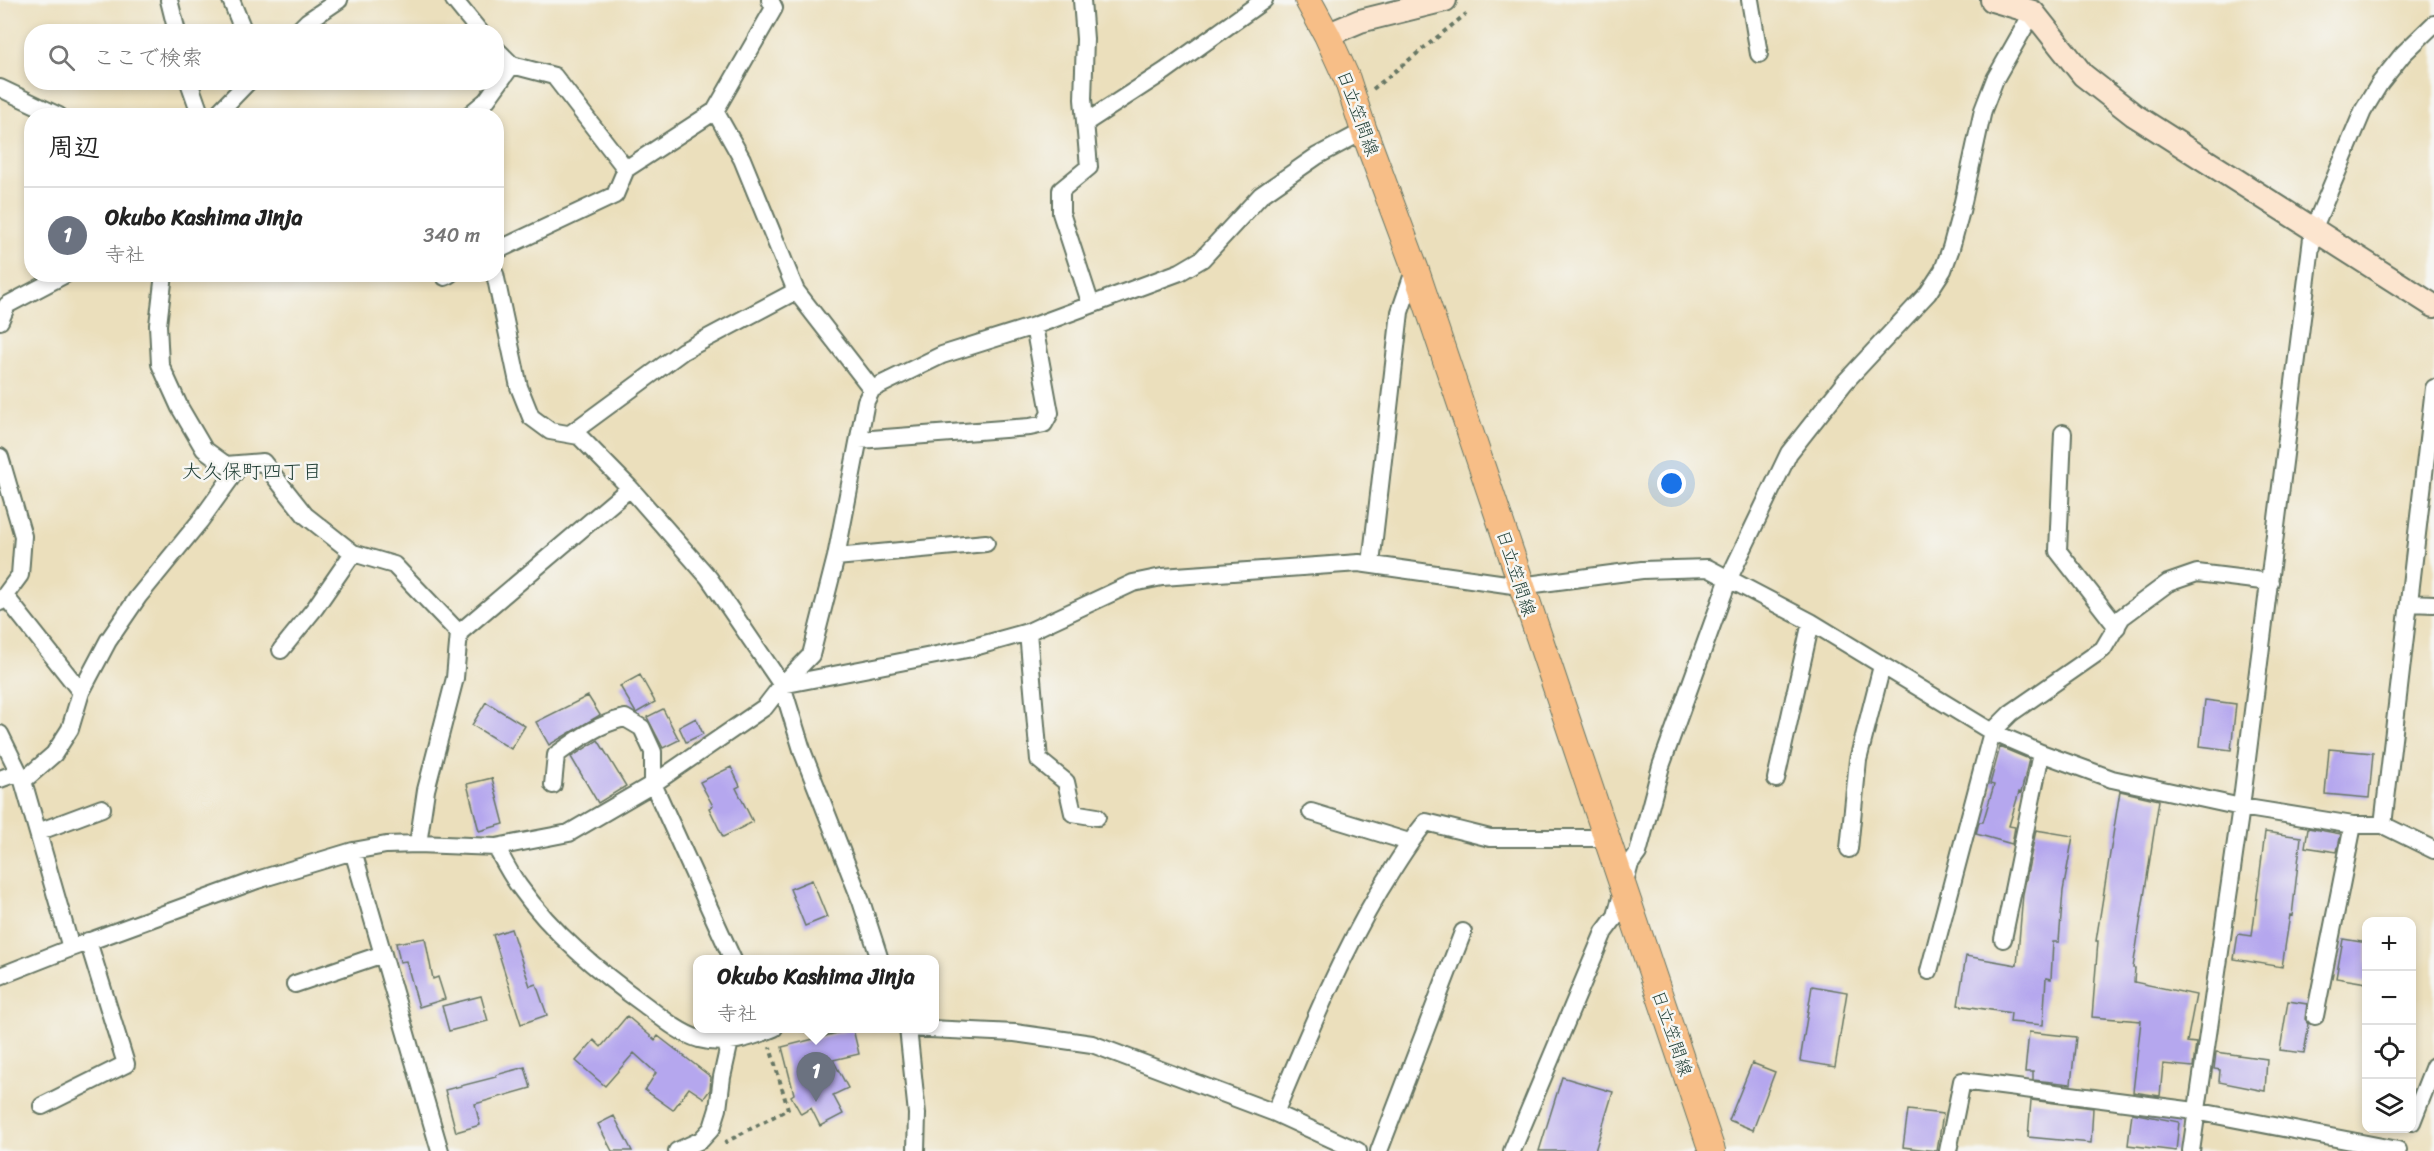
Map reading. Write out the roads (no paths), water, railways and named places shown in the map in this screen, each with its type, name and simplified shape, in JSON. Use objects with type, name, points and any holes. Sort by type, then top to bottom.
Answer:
[{"type":"main road","name":"日立笠間線","points":[[1308,0],[1327,34],[1347,79],[1415,268],[1520,586],[1712,1151]]},
{"type":"street","points":[[169,0],[175,24]]},
{"type":"street","points":[[231,0],[241,24]]},
{"type":"street","points":[[305,24],[339,0]]},
{"type":"street","points":[[454,0],[474,24]]},
{"type":"street","points":[[504,247],[615,195],[626,168],[714,111],[774,8],[770,0]]},
{"type":"street","points":[[1082,0],[1085,39],[1083,99],[1089,167],[1061,190],[1061,213],[1091,305]]},
{"type":"street","points":[[1085,123],[1165,71],[1263,0]]},
{"type":"street","points":[[1327,34],[1368,19],[1445,0]]},
{"type":"street","points":[[1750,0],[1760,54]]},
{"type":"street","points":[[1992,0],[2033,12],[2083,75],[2134,115],[2434,306]]},
{"type":"street","points":[[1512,1151],[1604,932],[1616,916],[1630,864],[1638,853],[1660,766],[1729,578],[1789,453],[1845,382],[1928,293],[1943,270],[1961,211],[1983,110],[1995,79],[2033,12]]},
{"type":"street","points":[[2191,1151],[2241,807],[2313,230],[2363,111],[2380,83],[2403,54],[2434,24]]},
{"type":"street","points":[[504,57],[512,65],[554,76],[626,168]]},
{"type":"street","points":[[504,76],[512,65]]},
{"type":"street","points":[[0,88],[42,108]]},
{"type":"street","points":[[192,90],[198,108]]},
{"type":"street","points":[[223,108],[240,90]]},
{"type":"street","points":[[478,108],[494,90]]},
{"type":"street","points":[[714,111],[742,159],[796,291],[872,389]]},
{"type":"street","points":[[0,976],[88,941],[257,880],[353,851],[418,844],[496,847],[569,833],[653,784],[765,707],[811,655],[836,557],[866,401],[872,389],[942,355],[1034,326],[1180,272],[1203,259],[1262,195],[1317,156],[1364,131]]},
{"type":"street","points":[[1371,564],[1400,312],[1415,268]]},
{"type":"street","points":[[0,321],[7,305],[51,282]]},
{"type":"street","points":[[163,282],[158,325],[160,364],[180,408],[204,449],[226,465],[262,462],[305,515],[352,553],[394,565],[459,633]]},
{"type":"street","points":[[497,282],[519,387],[531,417],[550,431],[579,436],[630,488],[710,578],[782,686],[803,753],[861,901],[878,955]]},
{"type":"street","points":[[570,434],[683,351],[796,291]]},
{"type":"street","points":[[859,440],[1044,424],[1050,413],[1034,326]]},
{"type":"street","points":[[2383,825],[2434,388]]},
{"type":"street","points":[[2063,433],[2058,551],[2116,627]]},
{"type":"street","points":[[0,457],[23,537],[20,575],[3,600],[81,692]]},
{"type":"street","points":[[0,779],[21,776],[54,754],[70,729],[81,692],[108,641],[138,597],[200,521],[240,464]]},
{"type":"street","points":[[418,844],[426,790],[455,678],[459,633],[630,488]]},
{"type":"street","points":[[836,557],[986,543]]},
{"type":"street","points":[[282,650],[315,608],[352,553]]},
{"type":"street","points":[[782,686],[967,650],[1028,632],[1133,583],[1162,577],[1359,563],[1520,586],[1653,570],[1708,568],[1811,622],[1992,732],[2041,753],[2112,779],[2241,807],[2353,825],[2383,825],[2434,850]]},
{"type":"street","points":[[1929,971],[1992,732],[2011,713],[2103,650],[2122,617],[2168,583],[2197,573],[2270,582]]},
{"type":"street","points":[[2410,603],[2434,604]]},
{"type":"street","points":[[1776,779],[1811,622]]},
{"type":"street","points":[[1028,632],[1039,760],[1066,782],[1073,813],[1097,818]]},
{"type":"street","points":[[1849,849],[1858,760],[1882,666]]},
{"type":"street","points":[[553,784],[556,755],[583,735],[611,721],[625,718],[642,728],[653,752],[653,784],[731,955]]},
{"type":"street","points":[[0,734],[21,776],[71,948]]},
{"type":"street","points":[[2003,939],[2041,753]]},
{"type":"street","points":[[38,832],[102,808]]},
{"type":"street","points":[[1311,812],[1409,842]]},
{"type":"street","points":[[1275,1113],[1326,993],[1367,913],[1409,842],[1426,822],[1490,838],[1606,838]]},
{"type":"street","points":[[2315,1016],[2353,825]]},
{"type":"street","points":[[496,847],[518,886],[559,935],[615,983],[678,1029],[698,1038],[716,1042],[746,1039],[761,1033]]},
{"type":"street","points":[[353,851],[440,1151]]},
{"type":"street","points":[[1379,1151],[1463,932]]},
{"type":"street","points":[[42,1106],[126,1064],[88,941]]},
{"type":"street","points":[[295,984],[383,954]]},
{"type":"street","points":[[939,1030],[1015,1033],[1092,1044],[1275,1113],[1358,1151]]},
{"type":"street","points":[[908,1033],[917,1114],[916,1151]]},
{"type":"street","points":[[676,1151],[701,1140],[712,1128],[718,1109],[730,1041]]},
{"type":"street","points":[[2416,1112],[2434,1066]]},
{"type":"street","points":[[1948,1151],[1962,1081],[2195,1111],[2398,1150],[2406,1133]]},
{"type":"place","name":"Okubo Kashima Jinja","points":[[816,1102]]},
{"type":"district","name":"大久保町四丁目","points":[[252,471]]}]
